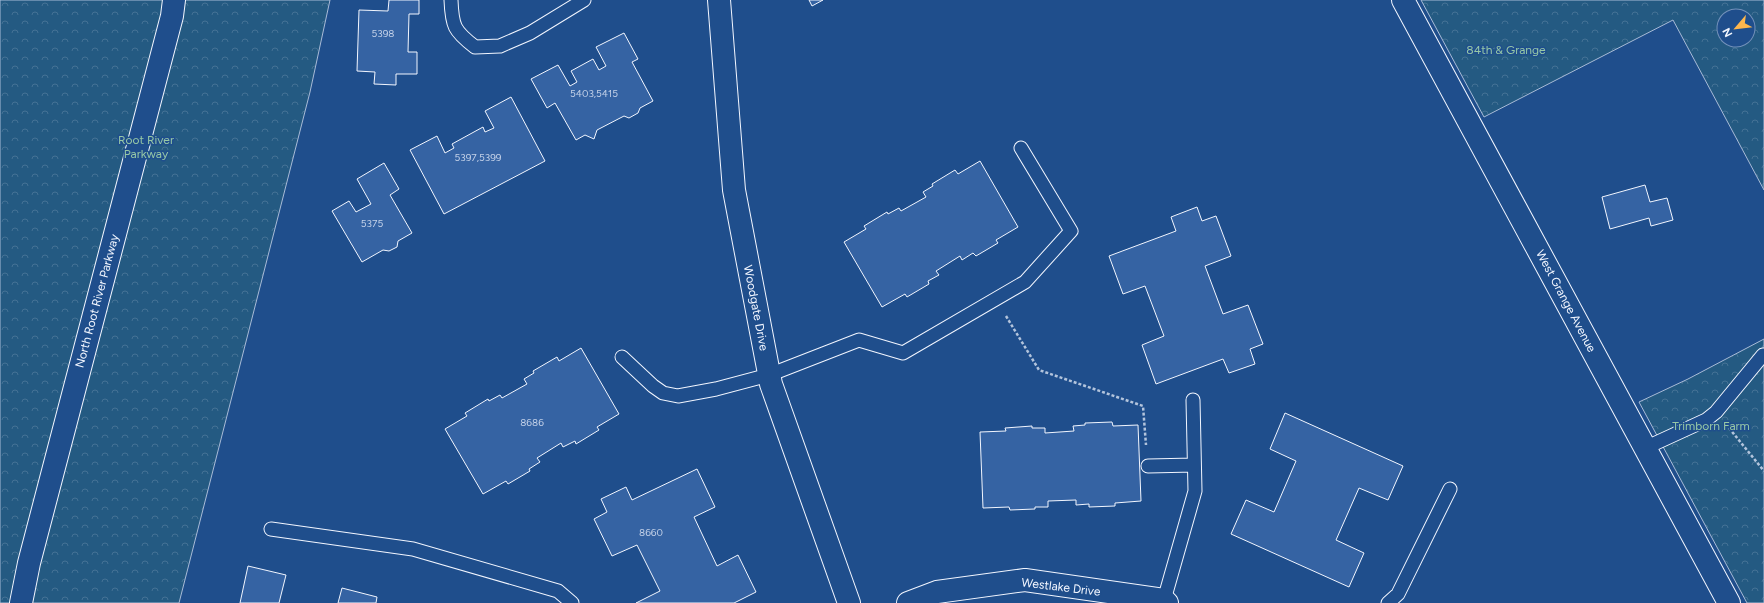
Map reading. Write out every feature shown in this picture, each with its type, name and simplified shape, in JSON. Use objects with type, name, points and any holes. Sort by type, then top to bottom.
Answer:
[{"type":"street","name":"North Root River Parkway","points":[[21,603],[29,563],[172,16],[174,0]]},
{"type":"street","name":"Woodgate Drive","points":[[719,0],[734,190],[769,375],[849,603]]},
{"type":"street","name":"West Grange Avenue","points":[[1403,0],[1729,603]]},
{"type":"street","name":"Westlake Drive","points":[[908,603],[937,592],[1025,580],[1166,602]]},
{"type":"lane","points":[[451,0],[452,18],[459,35],[475,47],[500,46],[530,33],[584,0]]},
{"type":"lane","points":[[622,357],[653,386],[663,393],[678,396],[769,375],[859,340],[903,353],[1025,282],[1071,231],[1021,148]]},
{"type":"lane","points":[[1645,448],[1706,420],[1716,412],[1763,355]]},
{"type":"lane","points":[[1166,602],[1194,491],[1193,400]]},
{"type":"lane","points":[[1148,466],[1194,465]]},
{"type":"lane","points":[[1388,603],[1398,594],[1450,489]]},
{"type":"lane","points":[[271,529],[413,549],[558,591],[572,603]]},
{"type":"path","points":[[996,299],[1039,370],[1143,406],[1148,466]]},
{"type":"path","points":[[1716,412],[1764,471]]},
{"type":"green space","name":"Root River Parkway","points":[[0,0],[330,0],[310,92],[179,603],[0,603]]},
{"type":"green space","name":"84th & Grange","points":[[1421,0],[1764,0],[1764,190],[1673,20],[1484,117]]},
{"type":"green space","name":"Trimborn Farm","points":[[1764,339],[1764,603],[1747,603],[1639,402],[1688,379]]},
{"type":"building","points":[[389,0],[419,0],[419,14],[409,14],[408,52],[417,52],[417,74],[396,74],[396,85],[374,84],[375,72],[357,71],[359,10],[388,11]]},
{"type":"building","points":[[809,0],[823,0],[812,6]]},
{"type":"building","points":[[624,33],[638,59],[632,62],[653,101],[640,108],[638,113],[629,118],[624,116],[597,130],[594,139],[585,135],[576,140],[555,103],[547,108],[531,79],[558,65],[570,86],[577,82],[571,71],[593,59],[599,70],[606,66],[596,47]]},
{"type":"building","points":[[511,97],[545,161],[444,214],[410,150],[437,136],[445,153],[454,148],[452,144],[483,127],[485,132],[494,128],[485,111]]},
{"type":"building","points":[[980,161],[1018,227],[996,240],[998,243],[976,256],[973,253],[962,260],[960,256],[936,271],[939,275],[928,281],[929,284],[907,297],[905,294],[882,307],[844,242],[866,229],[864,226],[887,212],[888,214],[899,208],[901,211],[926,197],[923,192],[933,186],[932,184],[955,170],[958,174]]},
{"type":"building","points":[[384,163],[399,189],[390,195],[412,233],[398,241],[397,247],[389,251],[383,250],[362,262],[332,211],[349,201],[356,212],[371,204],[357,179]]},
{"type":"building","points":[[1645,185],[1650,202],[1667,198],[1673,220],[1651,226],[1649,218],[1610,229],[1602,197]]},
{"type":"building","points":[[1197,207],[1202,221],[1216,216],[1231,256],[1205,266],[1223,314],[1248,305],[1263,344],[1250,349],[1255,364],[1229,373],[1223,359],[1156,384],[1142,345],[1164,336],[1145,286],[1123,294],[1109,256],[1176,231],[1171,217]]},
{"type":"building","points":[[581,348],[619,414],[597,427],[599,430],[576,444],[575,441],[563,447],[561,443],[537,458],[540,462],[529,469],[530,471],[508,484],[506,481],[483,494],[445,429],[467,416],[465,413],[488,399],[489,401],[500,395],[502,398],[527,384],[524,379],[534,373],[533,371],[557,357],[559,361]]},
{"type":"building","points":[[1285,413],[1403,466],[1388,500],[1359,488],[1336,540],[1364,553],[1349,587],[1231,534],[1246,500],[1274,512],[1296,461],[1270,449]]},
{"type":"building","points":[[1112,422],[1113,426],[1138,425],[1141,501],[1115,503],[1115,506],[1089,507],[1089,504],[1076,505],[1076,500],[1048,501],[1048,507],[1035,507],[1035,509],[1010,510],[1009,507],[983,508],[980,432],[1006,431],[1005,428],[1032,426],[1032,428],[1045,428],[1045,433],[1074,431],[1073,426],[1085,425],[1085,423]]},
{"type":"building","points":[[697,469],[715,507],[694,517],[717,566],[738,555],[756,592],[734,603],[636,603],[660,591],[637,545],[612,556],[594,519],[607,512],[601,499],[626,487],[632,500]]},
{"type":"building","points":[[248,566],[286,575],[279,603],[240,603]]},
{"type":"building","points":[[342,588],[377,597],[376,603],[338,603]]}]
